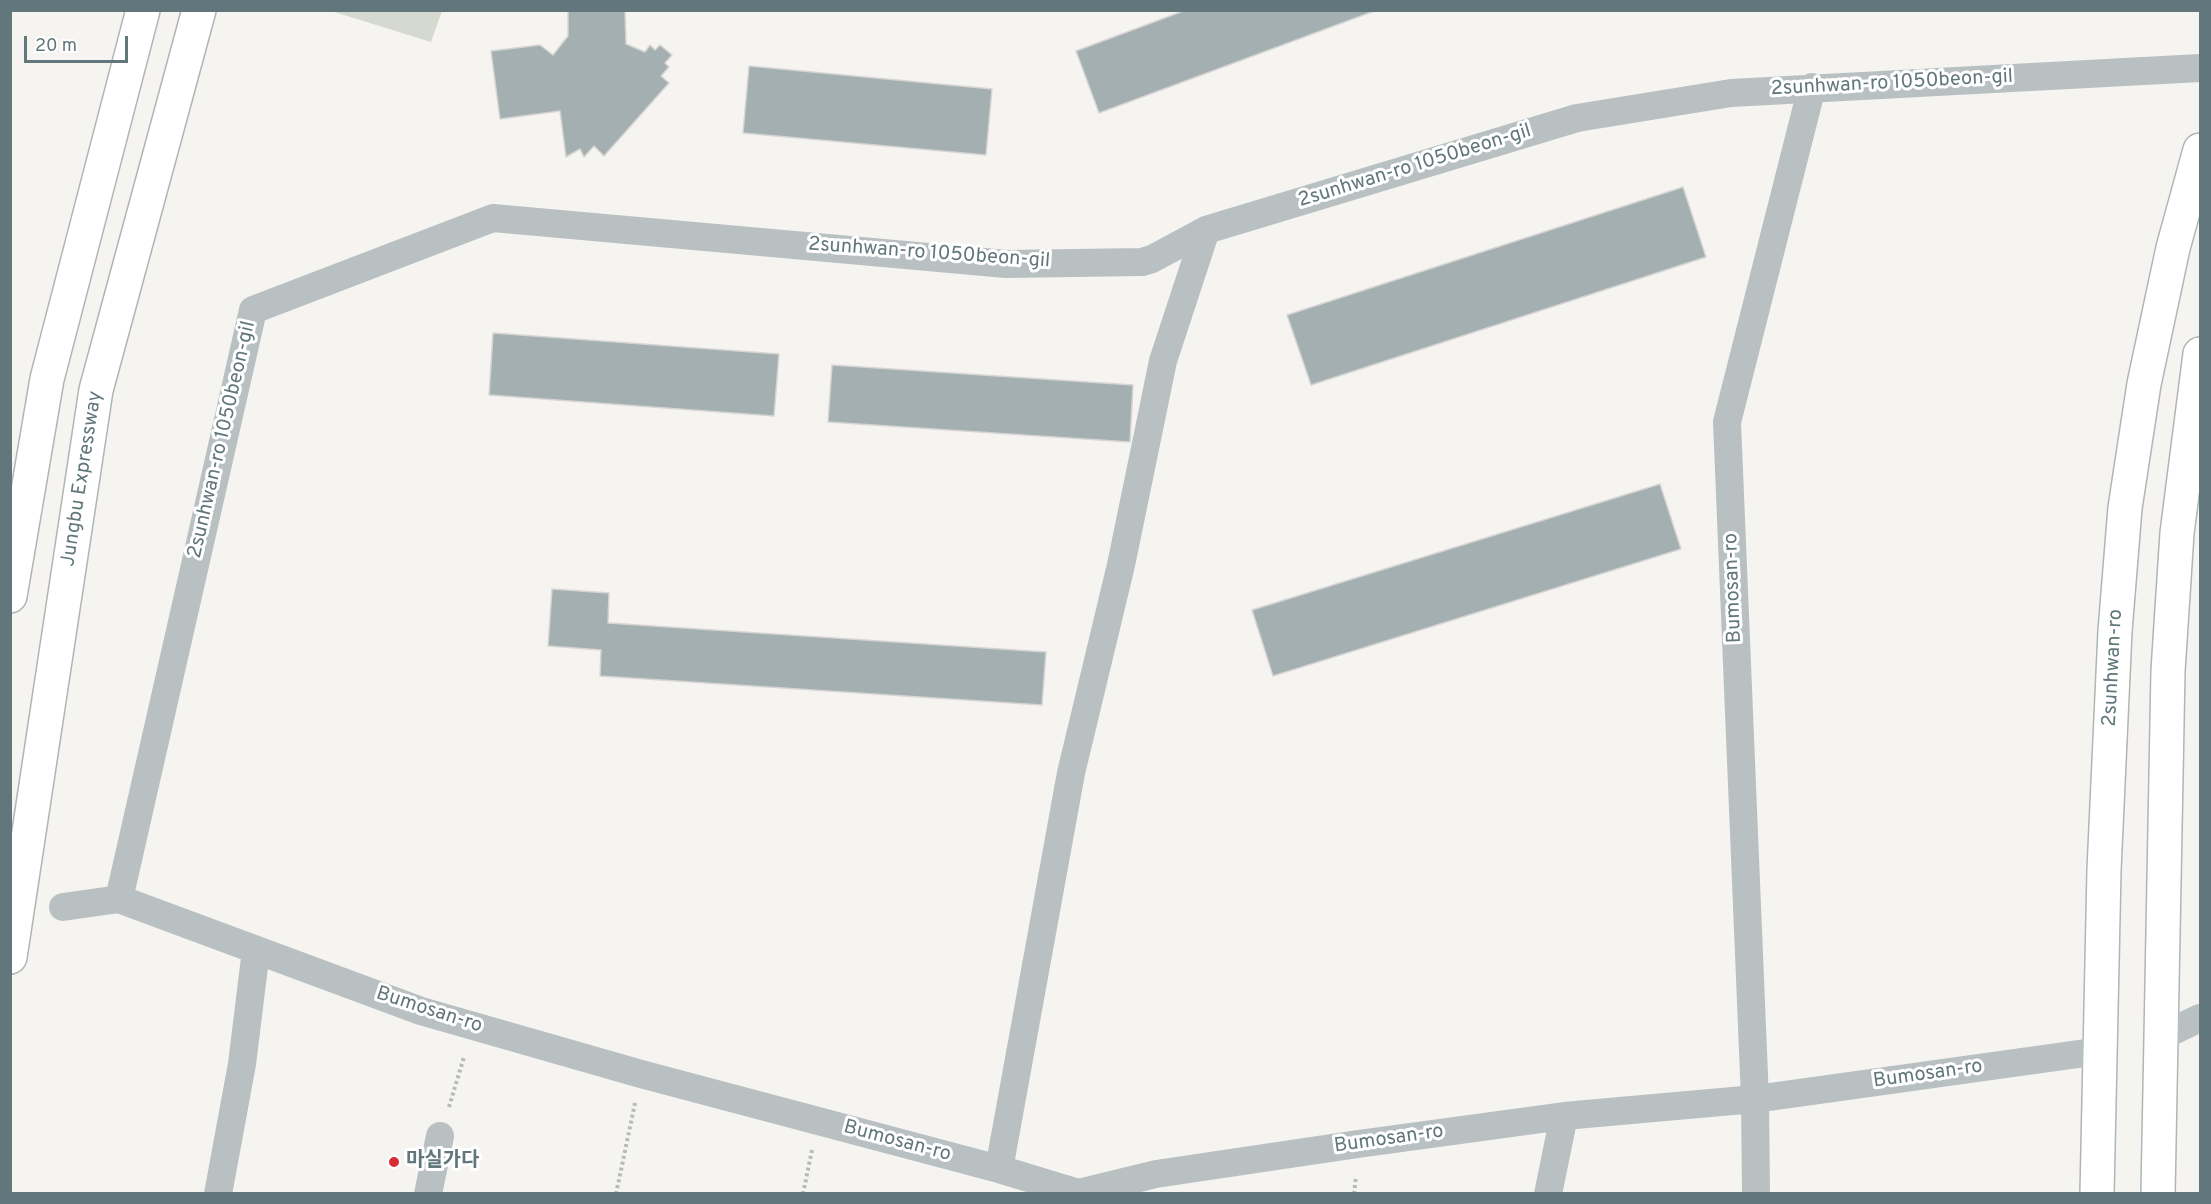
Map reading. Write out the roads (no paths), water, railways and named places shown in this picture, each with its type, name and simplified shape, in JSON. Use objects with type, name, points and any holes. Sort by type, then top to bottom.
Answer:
[{"type":"main road","points":[[10,596],[47,379],[143,10]]},
{"type":"main road","name":"Jungbu Expressway","points":[[10,957],[96,390],[199,10]]},
{"type":"main road","name":"2sunhwan-ro","points":[[2097,1194],[2104,870],[2114,655],[2125,508],[2144,384],[2173,248],[2200,150]]},
{"type":"main road","points":[[2158,1194],[2168,670],[2177,533],[2200,354]]},
{"type":"street","name":"2sunhwan-ro 1050beon-gil","points":[[119,899],[253,310],[493,218],[1006,264],[1142,262],[1206,230],[1577,118],[1731,93],[1812,87],[2200,69]]},
{"type":"street","name":"Bumosan-ro","points":[[1755,1099],[1727,422],[1812,87]]},
{"type":"street","points":[[999,1169],[1071,772],[1121,565],[1162,361],[1206,230]]},
{"type":"street","name":"Bumosan-ro","points":[[63,908],[119,899],[421,1011],[641,1074],[1078,1192],[1156,1174],[1564,1116],[1755,1099],[2100,1051]]},
{"type":"street","points":[[218,1194],[242,1064],[256,950]]},
{"type":"street","points":[[2160,1037],[2200,1018]]},
{"type":"street","points":[[1755,1099],[1756,1194]]},
{"type":"street","points":[[1548,1194],[1564,1116]]},
{"type":"street","points":[[428,1194],[440,1136]]},
{"type":"place","name":"마실가다","points":[[394,1162]]}]
